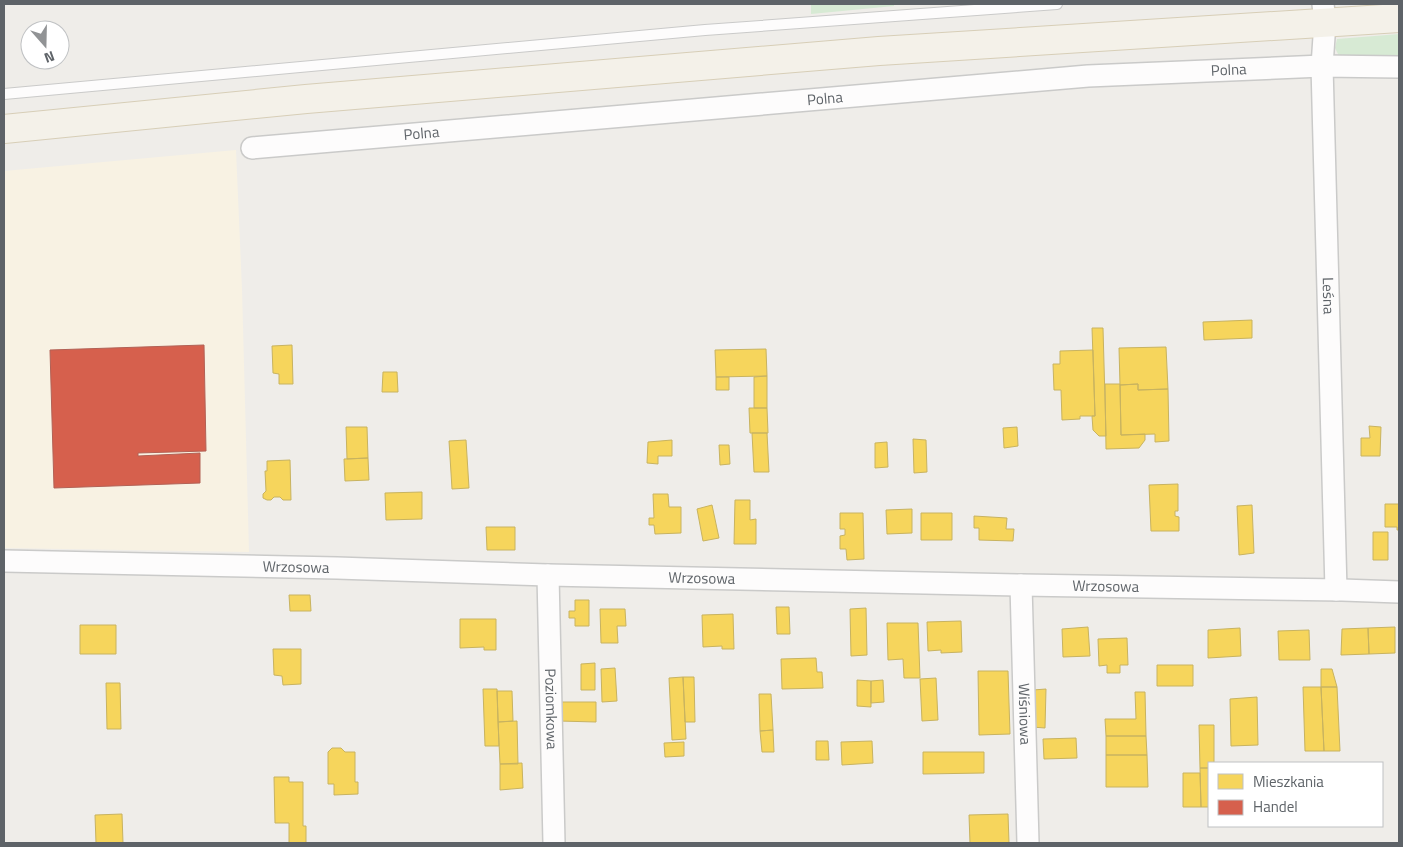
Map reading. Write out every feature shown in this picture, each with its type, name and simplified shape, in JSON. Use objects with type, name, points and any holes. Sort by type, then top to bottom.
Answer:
[{"type":"main road","points":[[4,129],[306,99],[1324,13],[1399,18]]},
{"type":"street","name":"Leśna","points":[[1324,13],[1322,66],[1336,590]]},
{"type":"street","name":"Polna","points":[[252,148],[1088,76],[1322,66],[1399,67]]},
{"type":"street","name":"Wrzosowa","points":[[4,561],[337,568],[548,575],[1399,592]]},
{"type":"street","name":"Poziomkowa","points":[[548,575],[554,843]]},
{"type":"street","name":"Wiśniowa","points":[[1021,585],[1028,843]]},
{"type":"lane","points":[[4,94],[705,30],[1057,4]]},
{"type":"shaded area","points":[[236,150],[242,289],[249,552],[4,548],[4,171]]},
{"type":"green space","points":[[811,4],[894,4],[894,6],[811,14]]},
{"type":"green space","points":[[1399,34],[1399,60],[1345,59],[1339,56],[1335,48],[1337,39]]},
{"type":"building: Mieszkania","points":[[1252,320],[1252,338],[1204,340],[1203,322]]},
{"type":"building: Mieszkania","points":[[1092,328],[1103,328],[1106,436],[1099,436],[1093,430],[1092,416],[1095,416]]},
{"type":"building: Mieszkania","points":[[292,345],[293,384],[279,384],[279,374],[273,373],[272,346]]},
{"type":"building: Mieszkania","points":[[1166,347],[1168,389],[1138,390],[1138,384],[1120,385],[1119,348]]},
{"type":"building: Mieszkania","points":[[766,349],[767,376],[716,377],[715,350]]},
{"type":"building: Mieszkania","points":[[1093,350],[1095,416],[1080,416],[1080,419],[1062,420],[1061,390],[1054,390],[1053,364],[1060,364],[1060,351]]},
{"type":"building: Mieszkania","points":[[383,372],[397,372],[398,392],[382,392]]},
{"type":"building: Mieszkania","points":[[767,376],[767,408],[754,408],[754,377]]},
{"type":"building: Mieszkania","points":[[716,377],[729,377],[729,390],[716,390]]},
{"type":"building: Mieszkania","points":[[1105,384],[1120,384],[1121,435],[1145,434],[1145,440],[1139,448],[1106,449]]},
{"type":"building: Mieszkania","points":[[1138,384],[1138,390],[1168,389],[1169,441],[1155,442],[1155,434],[1121,435],[1120,385]]},
{"type":"building: Mieszkania","points":[[749,408],[767,408],[768,433],[750,433]]},
{"type":"building: Mieszkania","points":[[1369,426],[1381,427],[1380,456],[1361,456],[1361,438],[1370,438]]},
{"type":"building: Mieszkania","points":[[346,427],[367,427],[368,458],[347,459]]},
{"type":"building: Mieszkania","points":[[1017,427],[1018,446],[1004,448],[1003,428]]},
{"type":"building: Mieszkania","points":[[752,433],[767,433],[769,472],[754,472]]},
{"type":"building: Mieszkania","points":[[913,439],[926,440],[927,472],[914,473]]},
{"type":"building: Mieszkania","points":[[466,440],[469,488],[452,489],[449,441]]},
{"type":"building: Mieszkania","points":[[672,440],[672,456],[658,456],[658,464],[647,463],[648,442]]},
{"type":"building: Mieszkania","points":[[887,442],[888,467],[875,468],[875,443]]},
{"type":"building: Mieszkania","points":[[719,445],[729,445],[730,464],[720,465]]},
{"type":"building: Mieszkania","points":[[368,458],[369,480],[345,481],[344,459]]},
{"type":"building: Mieszkania","points":[[290,460],[291,500],[283,500],[280,497],[274,497],[271,500],[263,498],[263,494],[266,491],[265,471],[267,471],[267,461]]},
{"type":"building: Mieszkania","points":[[1178,484],[1178,511],[1175,511],[1175,516],[1179,517],[1179,531],[1151,531],[1149,485]]},
{"type":"building: Mieszkania","points":[[422,492],[422,519],[386,520],[385,493]]},
{"type":"building: Mieszkania","points":[[653,494],[668,494],[669,507],[681,507],[681,533],[655,534],[654,525],[649,525],[649,518],[654,518]]},
{"type":"building: Mieszkania","points":[[735,500],[750,500],[750,520],[756,519],[756,544],[734,544]]},
{"type":"building: Mieszkania","points":[[1385,504],[1399,504],[1399,530],[1397,530],[1397,527],[1385,527]]},
{"type":"building: Mieszkania","points":[[712,505],[719,538],[703,541],[697,509]]},
{"type":"building: Mieszkania","points":[[1252,505],[1254,553],[1239,555],[1237,506]]},
{"type":"building: Mieszkania","points":[[912,509],[912,533],[887,534],[886,510]]},
{"type":"building: Mieszkania","points":[[840,513],[863,513],[864,559],[847,560],[846,549],[840,549],[840,536],[845,535],[845,529],[840,529]]},
{"type":"building: Mieszkania","points":[[921,513],[952,513],[952,540],[921,540]]},
{"type":"building: Mieszkania","points":[[974,516],[1007,518],[1006,529],[1014,529],[1013,541],[979,540],[979,528],[974,528]]},
{"type":"building: Mieszkania","points":[[486,527],[515,527],[515,550],[487,550]]},
{"type":"building: Mieszkania","points":[[1373,532],[1388,532],[1388,560],[1373,560]]},
{"type":"building: Mieszkania","points":[[289,595],[310,595],[311,611],[290,611]]},
{"type":"building: Mieszkania","points":[[575,600],[589,600],[589,626],[575,626],[575,618],[569,618],[569,611],[575,611]]},
{"type":"building: Mieszkania","points":[[776,607],[789,607],[790,634],[777,634]]},
{"type":"building: Mieszkania","points":[[866,608],[867,655],[851,656],[850,609]]},
{"type":"building: Mieszkania","points":[[600,609],[625,609],[626,626],[617,626],[618,643],[601,643]]},
{"type":"building: Mieszkania","points":[[733,614],[734,649],[722,649],[722,646],[703,647],[702,615]]},
{"type":"building: Mieszkania","points":[[460,619],[496,619],[496,650],[484,650],[484,647],[460,648]]},
{"type":"building: Mieszkania","points":[[961,621],[962,652],[941,653],[941,650],[928,651],[927,622]]},
{"type":"building: Mieszkania","points":[[887,623],[918,623],[920,678],[904,678],[903,659],[888,660]]},
{"type":"building: Mieszkania","points":[[80,625],[116,625],[116,654],[80,654]]},
{"type":"building: Mieszkania","points":[[1088,627],[1090,656],[1063,657],[1062,629]]},
{"type":"building: Mieszkania","points":[[1395,627],[1395,653],[1369,654],[1368,628]]},
{"type":"building: Mieszkania","points":[[1240,628],[1241,656],[1208,658],[1208,630]]},
{"type":"building: Mieszkania","points":[[1368,628],[1369,654],[1341,655],[1342,629]]},
{"type":"building: Mieszkania","points":[[1309,630],[1310,660],[1279,660],[1278,631]]},
{"type":"building: Mieszkania","points":[[1127,638],[1128,665],[1120,665],[1120,673],[1107,673],[1107,665],[1099,666],[1098,639]]},
{"type":"building: Mieszkania","points":[[273,649],[301,649],[301,684],[283,685],[282,676],[274,675]]},
{"type":"building: Mieszkania","points":[[816,658],[817,672],[822,672],[823,688],[782,689],[781,659]]},
{"type":"building: Mieszkania","points":[[595,663],[595,690],[581,690],[581,664]]},
{"type":"building: Mieszkania","points":[[1157,665],[1193,665],[1193,686],[1157,686]]},
{"type":"building: Mieszkania","points":[[615,668],[617,701],[602,702],[601,669]]},
{"type":"building: Mieszkania","points":[[1321,669],[1332,669],[1337,687],[1321,687]]},
{"type":"building: Mieszkania","points":[[978,671],[1008,671],[1010,734],[979,735]]},
{"type":"building: Mieszkania","points":[[683,677],[694,677],[695,722],[685,722]]},
{"type":"building: Mieszkania","points":[[683,677],[686,739],[672,740],[669,678]]},
{"type":"building: Mieszkania","points":[[936,678],[938,720],[922,721],[920,679]]},
{"type":"building: Mieszkania","points":[[857,680],[871,681],[871,707],[857,706]]},
{"type":"building: Mieszkania","points":[[883,680],[884,702],[871,703],[871,681]]},
{"type":"building: Mieszkania","points":[[106,683],[120,683],[121,729],[107,729]]},
{"type":"building: Mieszkania","points":[[1303,687],[1321,687],[1324,751],[1305,751]]},
{"type":"building: Mieszkania","points":[[1321,687],[1337,687],[1340,751],[1324,751]]},
{"type":"building: Mieszkania","points":[[483,689],[497,689],[499,746],[485,746]]},
{"type":"building: Mieszkania","points":[[1046,689],[1045,728],[1032,727],[1033,690]]},
{"type":"building: Mieszkania","points":[[497,691],[512,691],[513,721],[498,722]]},
{"type":"building: Mieszkania","points":[[1135,692],[1145,692],[1146,736],[1106,736],[1105,719],[1136,719]]},
{"type":"building: Mieszkania","points":[[759,694],[771,694],[773,730],[760,731]]},
{"type":"building: Mieszkania","points":[[1257,697],[1258,745],[1231,746],[1230,699]]},
{"type":"building: Mieszkania","points":[[559,702],[596,702],[596,722],[559,721]]},
{"type":"building: Mieszkania","points":[[517,721],[518,764],[500,764],[498,722]]},
{"type":"building: Mieszkania","points":[[1199,725],[1214,725],[1214,762],[1208,762],[1208,768],[1200,768]]},
{"type":"building: Mieszkania","points":[[773,730],[774,752],[762,752],[760,731]]},
{"type":"building: Mieszkania","points":[[1106,736],[1146,736],[1147,755],[1106,755]]},
{"type":"building: Mieszkania","points":[[1076,738],[1077,758],[1044,759],[1043,739]]},
{"type":"building: Mieszkania","points":[[816,741],[828,741],[829,760],[816,760]]},
{"type":"building: Mieszkania","points":[[872,741],[873,763],[842,765],[841,742]]},
{"type":"building: Mieszkania","points":[[684,742],[684,756],[665,757],[664,743]]},
{"type":"building: Mieszkania","points":[[332,748],[341,748],[345,752],[355,752],[355,782],[358,782],[358,794],[334,795],[334,784],[328,784],[328,752]]},
{"type":"building: Mieszkania","points":[[923,752],[984,752],[984,773],[923,774]]},
{"type":"building: Mieszkania","points":[[1106,755],[1147,755],[1148,787],[1106,787]]},
{"type":"building: Mieszkania","points":[[522,763],[523,788],[500,790],[500,764]]},
{"type":"building: Mieszkania","points":[[1200,768],[1208,768],[1208,807],[1201,807]]},
{"type":"building: Mieszkania","points":[[1183,773],[1200,773],[1201,807],[1183,807]]},
{"type":"building: Mieszkania","points":[[274,777],[289,777],[289,782],[303,782],[303,826],[306,826],[306,843],[289,843],[289,823],[275,823]]},
{"type":"building: Mieszkania","points":[[122,814],[123,843],[96,843],[95,815]]},
{"type":"building: Mieszkania","points":[[1008,814],[1009,843],[970,843],[969,815]]},
{"type":"building: Handel","points":[[204,345],[206,451],[138,453],[138,456],[200,453],[200,483],[54,488],[50,350]]}]
